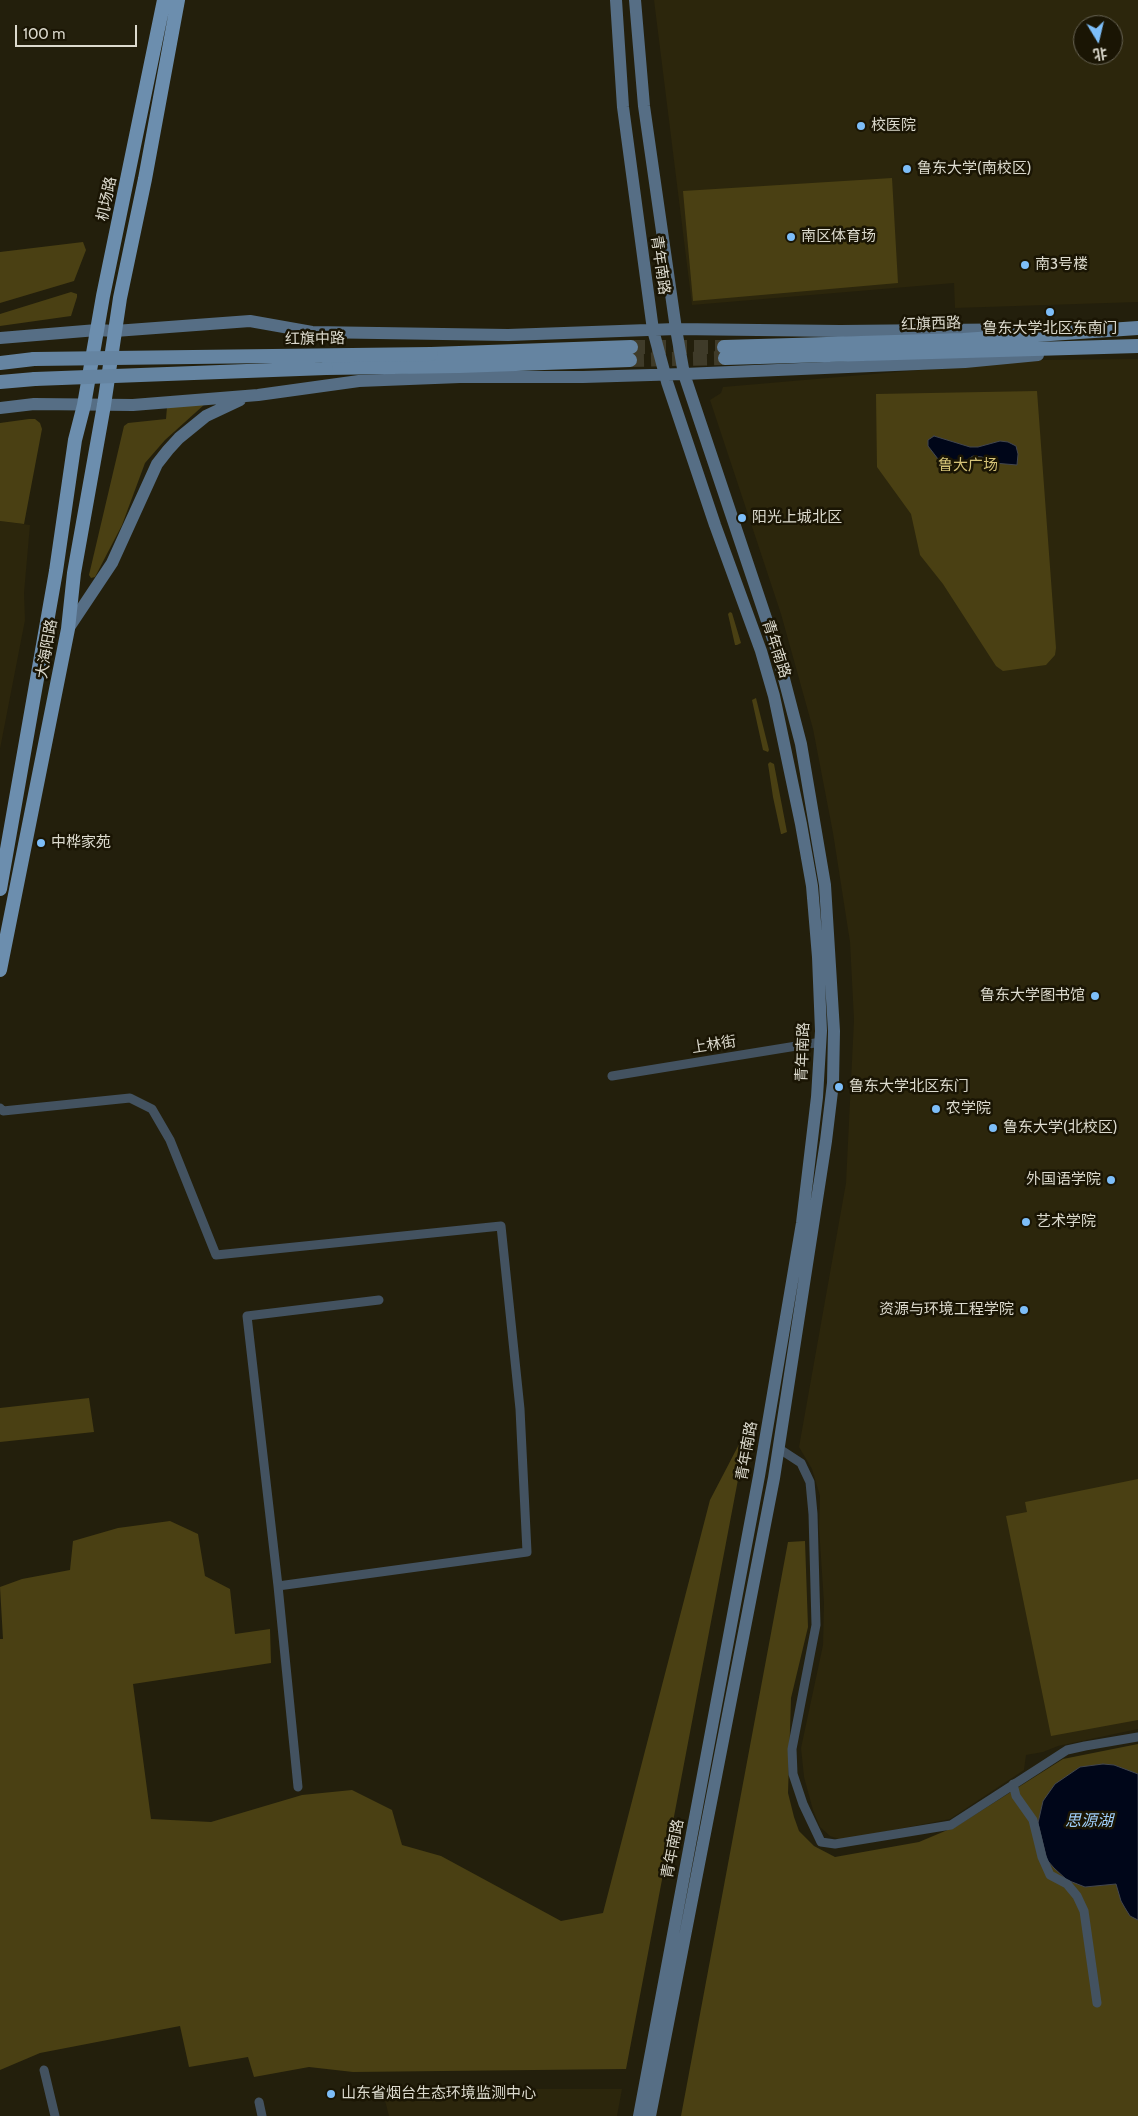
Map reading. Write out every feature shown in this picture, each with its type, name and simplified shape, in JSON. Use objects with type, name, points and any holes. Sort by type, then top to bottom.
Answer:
[{"type":"highway","name":"机场路","points":[[84,405],[104,289],[164,0]]},
{"type":"highway","points":[[115,330],[178,0]]},
{"type":"highway","name":"大海阳路","points":[[0,970],[68,629],[74,573],[104,405],[115,330]]},
{"type":"highway","name":"大海阳路","points":[[0,889],[56,571],[72,453],[84,405]]},
{"type":"main road","name":"青年南路","points":[[616,0],[623,107],[653,330],[664,373],[714,525],[761,650],[774,696],[796,795],[812,886],[818,957],[821,1042],[817,1097],[802,1223],[760,1476],[639,2116]]},
{"type":"main road","name":"青年南路","points":[[635,0],[644,106],[684,374],[746,554],[789,693],[816,822],[825,885],[834,1031],[833,1083],[821,1178],[778,1448],[731,1702],[650,2116]]},
{"type":"main road","points":[[0,338],[49,333],[250,321],[312,332],[488,335],[676,329],[840,331],[1114,329]]},
{"type":"main road","name":"红旗西路","points":[[1138,328],[725,353],[1138,346]]},
{"type":"main road","points":[[0,408],[34,404],[104,405],[149,403],[258,395],[359,381],[431,368],[460,377],[583,377],[664,373],[684,374],[965,362],[1112,347]]},
{"type":"main road","name":"红旗中路","points":[[0,382],[326,368],[431,368],[631,353]]},
{"type":"main road","name":"红旗中路","points":[[0,364],[44,359],[431,368]]},
{"type":"main road","points":[[68,629],[112,563],[158,464],[168,450],[179,438],[206,416],[224,406],[258,395]]},
{"type":"street","name":"上林街","points":[[612,1076],[821,1042]]},
{"type":"street","points":[[0,1108],[3,1111],[130,1098],[152,1109],[170,1140],[216,1255],[501,1226],[520,1409],[527,1552],[278,1586]]},
{"type":"street","points":[[298,1787],[278,1586],[247,1316],[379,1300]]},
{"type":"street","points":[[778,1448],[801,1463],[810,1482],[813,1514],[816,1625],[798,1714],[793,1774],[803,1804],[821,1842],[835,1844],[951,1825],[1067,1750],[1138,1737]]},
{"type":"street","points":[[1013,1784],[1016,1796],[1033,1820],[1042,1857],[1050,1875],[1067,1884],[1077,1896],[1084,1911],[1097,2003]]},
{"type":"street","points":[[44,2070],[55,2116]]},
{"type":"street","points":[[259,2102],[262,2116]]},
{"type":"shaded area","name":"鲁东大学(南校区)","points":[[654,0],[1138,0],[1138,302],[955,308],[954,283],[692,305]]},
{"type":"shaded area","name":"鲁东大学(北校区)","points":[[1138,359],[1138,1729],[1058,1746],[1043,1752],[1026,1755],[1024,1770],[950,1819],[842,1840],[830,1836],[820,1827],[804,1777],[801,1748],[823,1645],[824,1603],[819,1528],[820,1496],[812,1469],[799,1447],[846,1183],[854,1020],[850,942],[833,833],[813,729],[781,614],[710,400],[721,393],[723,387],[1036,360]]},
{"type":"shaded area","points":[[0,521],[30,525],[24,593],[25,620],[0,749]]},
{"type":"shaded area","points":[[382,2089],[622,2089],[617,2116],[389,2116]]},
{"type":"green space","name":"南区体育场","points":[[892,178],[898,283],[693,301],[683,191]]},
{"type":"green space","points":[[83,242],[86,250],[74,281],[0,303],[0,252]]},
{"type":"green space","points":[[71,292],[77,294],[77,297],[71,316],[0,326],[0,314]]},
{"type":"green space","name":"鲁大广场","points":[[1037,391],[1056,648],[1055,655],[1046,665],[1003,671],[996,666],[943,584],[920,555],[911,514],[877,467],[876,394]]},
{"type":"green space","points":[[205,404],[165,440],[145,463],[122,525],[95,577],[91,578],[89,575],[124,426],[128,423],[166,419],[167,407]]},
{"type":"green space","points":[[35,419],[40,423],[42,429],[24,524],[0,521],[0,423]]},
{"type":"green space","points":[[732,613],[741,643],[737,645],[735,645],[728,614]]},
{"type":"green space","points":[[756,698],[768,752],[763,750],[752,700]]},
{"type":"green space","points":[[770,762],[774,764],[787,832],[782,834],[773,797],[768,764]]},
{"type":"green space","points":[[89,1398],[94,1432],[0,1442],[0,1408]]},
{"type":"green space","points":[[748,1427],[626,2069],[353,2072],[309,2067],[254,2077],[248,2057],[189,2067],[180,2026],[40,2053],[0,2070],[0,1639],[3,1639],[0,1587],[22,1579],[70,1570],[73,1541],[118,1528],[170,1521],[198,1534],[205,1576],[230,1589],[235,1634],[270,1629],[271,1663],[133,1684],[151,1819],[211,1822],[302,1795],[352,1790],[392,1810],[402,1845],[441,1856],[561,1921],[603,1913],[710,1500]]},
{"type":"green space","points":[[1138,1479],[1138,1720],[1051,1736],[1006,1516],[1027,1512],[1025,1502]]},
{"type":"green space","points":[[805,1541],[808,1627],[791,1698],[788,1793],[799,1831],[814,1846],[835,1857],[919,1842],[957,1826],[1063,1759],[1138,1744],[1138,2116],[681,2116],[788,1542]]},
{"type":"water","points":[[934,436],[970,447],[978,447],[1000,441],[1008,442],[1016,446],[1018,454],[1017,465],[994,463],[982,457],[973,456],[959,465],[949,465],[938,459],[928,446],[928,440]]},
{"type":"water","name":"思源湖","points":[[1103,1764],[1114,1765],[1138,1774],[1138,1920],[1130,1916],[1125,1908],[1116,1884],[1085,1887],[1067,1880],[1054,1868],[1047,1860],[1038,1823],[1043,1801],[1055,1784],[1080,1767]]},
{"type":"tunnel","points":[[631,347],[724,347]]},
{"type":"tunnel","points":[[630,360],[725,358]]},
{"type":"place","name":"校医院","points":[[861,126]]},
{"type":"place","name":"鲁东大学(南校区)","points":[[907,169]]},
{"type":"place","name":"南区体育场","points":[[791,237]]},
{"type":"place","name":"南3号楼","points":[[1025,265]]},
{"type":"place","name":"鲁东大学北区东南门","points":[[1050,312]]},
{"type":"place","name":"阳光上城北区","points":[[742,518]]},
{"type":"place","name":"中桦家苑","points":[[41,843]]},
{"type":"place","name":"鲁东大学图书馆","points":[[1095,996]]},
{"type":"place","name":"鲁东大学北区东门","points":[[839,1087]]},
{"type":"place","name":"农学院","points":[[936,1109]]},
{"type":"place","name":"鲁东大学(北校区)","points":[[993,1128]]},
{"type":"place","name":"外国语学院","points":[[1111,1180]]},
{"type":"place","name":"艺术学院","points":[[1026,1222]]},
{"type":"place","name":"资源与环境工程学院","points":[[1024,1310]]},
{"type":"place","name":"山东省烟台生态环境监测中心","points":[[331,2094]]}]
